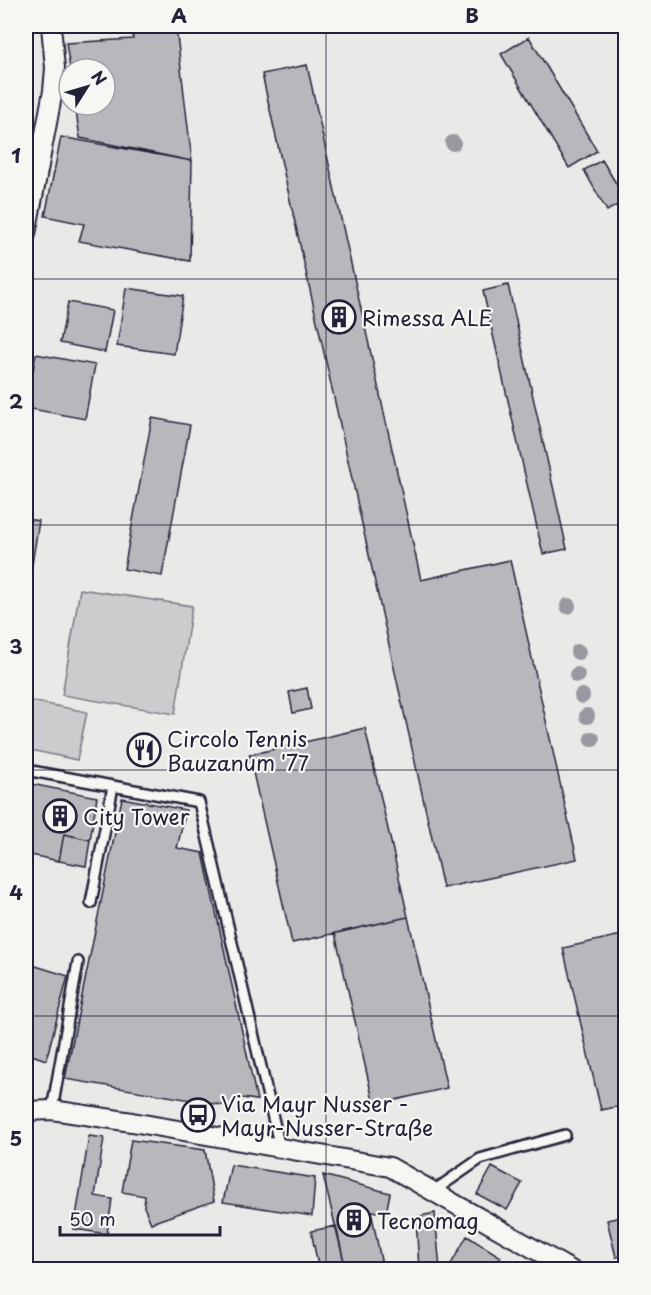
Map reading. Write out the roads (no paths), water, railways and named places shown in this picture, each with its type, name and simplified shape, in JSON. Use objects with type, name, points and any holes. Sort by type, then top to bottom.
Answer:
[{"type":"street","points":[[26,234],[53,91],[55,68],[51,26]]},
{"type":"street","points":[[26,1112],[52,1110],[390,1167],[435,1190],[571,1269]]},
{"type":"lane","points":[[26,770],[199,802],[280,1148]]},
{"type":"lane","points":[[91,903],[113,786]]},
{"type":"lane","points":[[52,1110],[78,962]]},
{"type":"lane","points":[[435,1190],[480,1159],[565,1135]]},
{"type":"place","name":"Rimessa ALE","points":[[339,317]]},
{"type":"place","name":"Circolo Tennis Bauzanum '77","points":[[144,750]]},
{"type":"place","name":"City Tower","points":[[60,816]]},
{"type":"place","name":"Via Mayr Nusser - Mayr-Nusser-Straße","points":[[198,1115]]},
{"type":"place","name":"Tecnomag","points":[[354,1220]]}]
